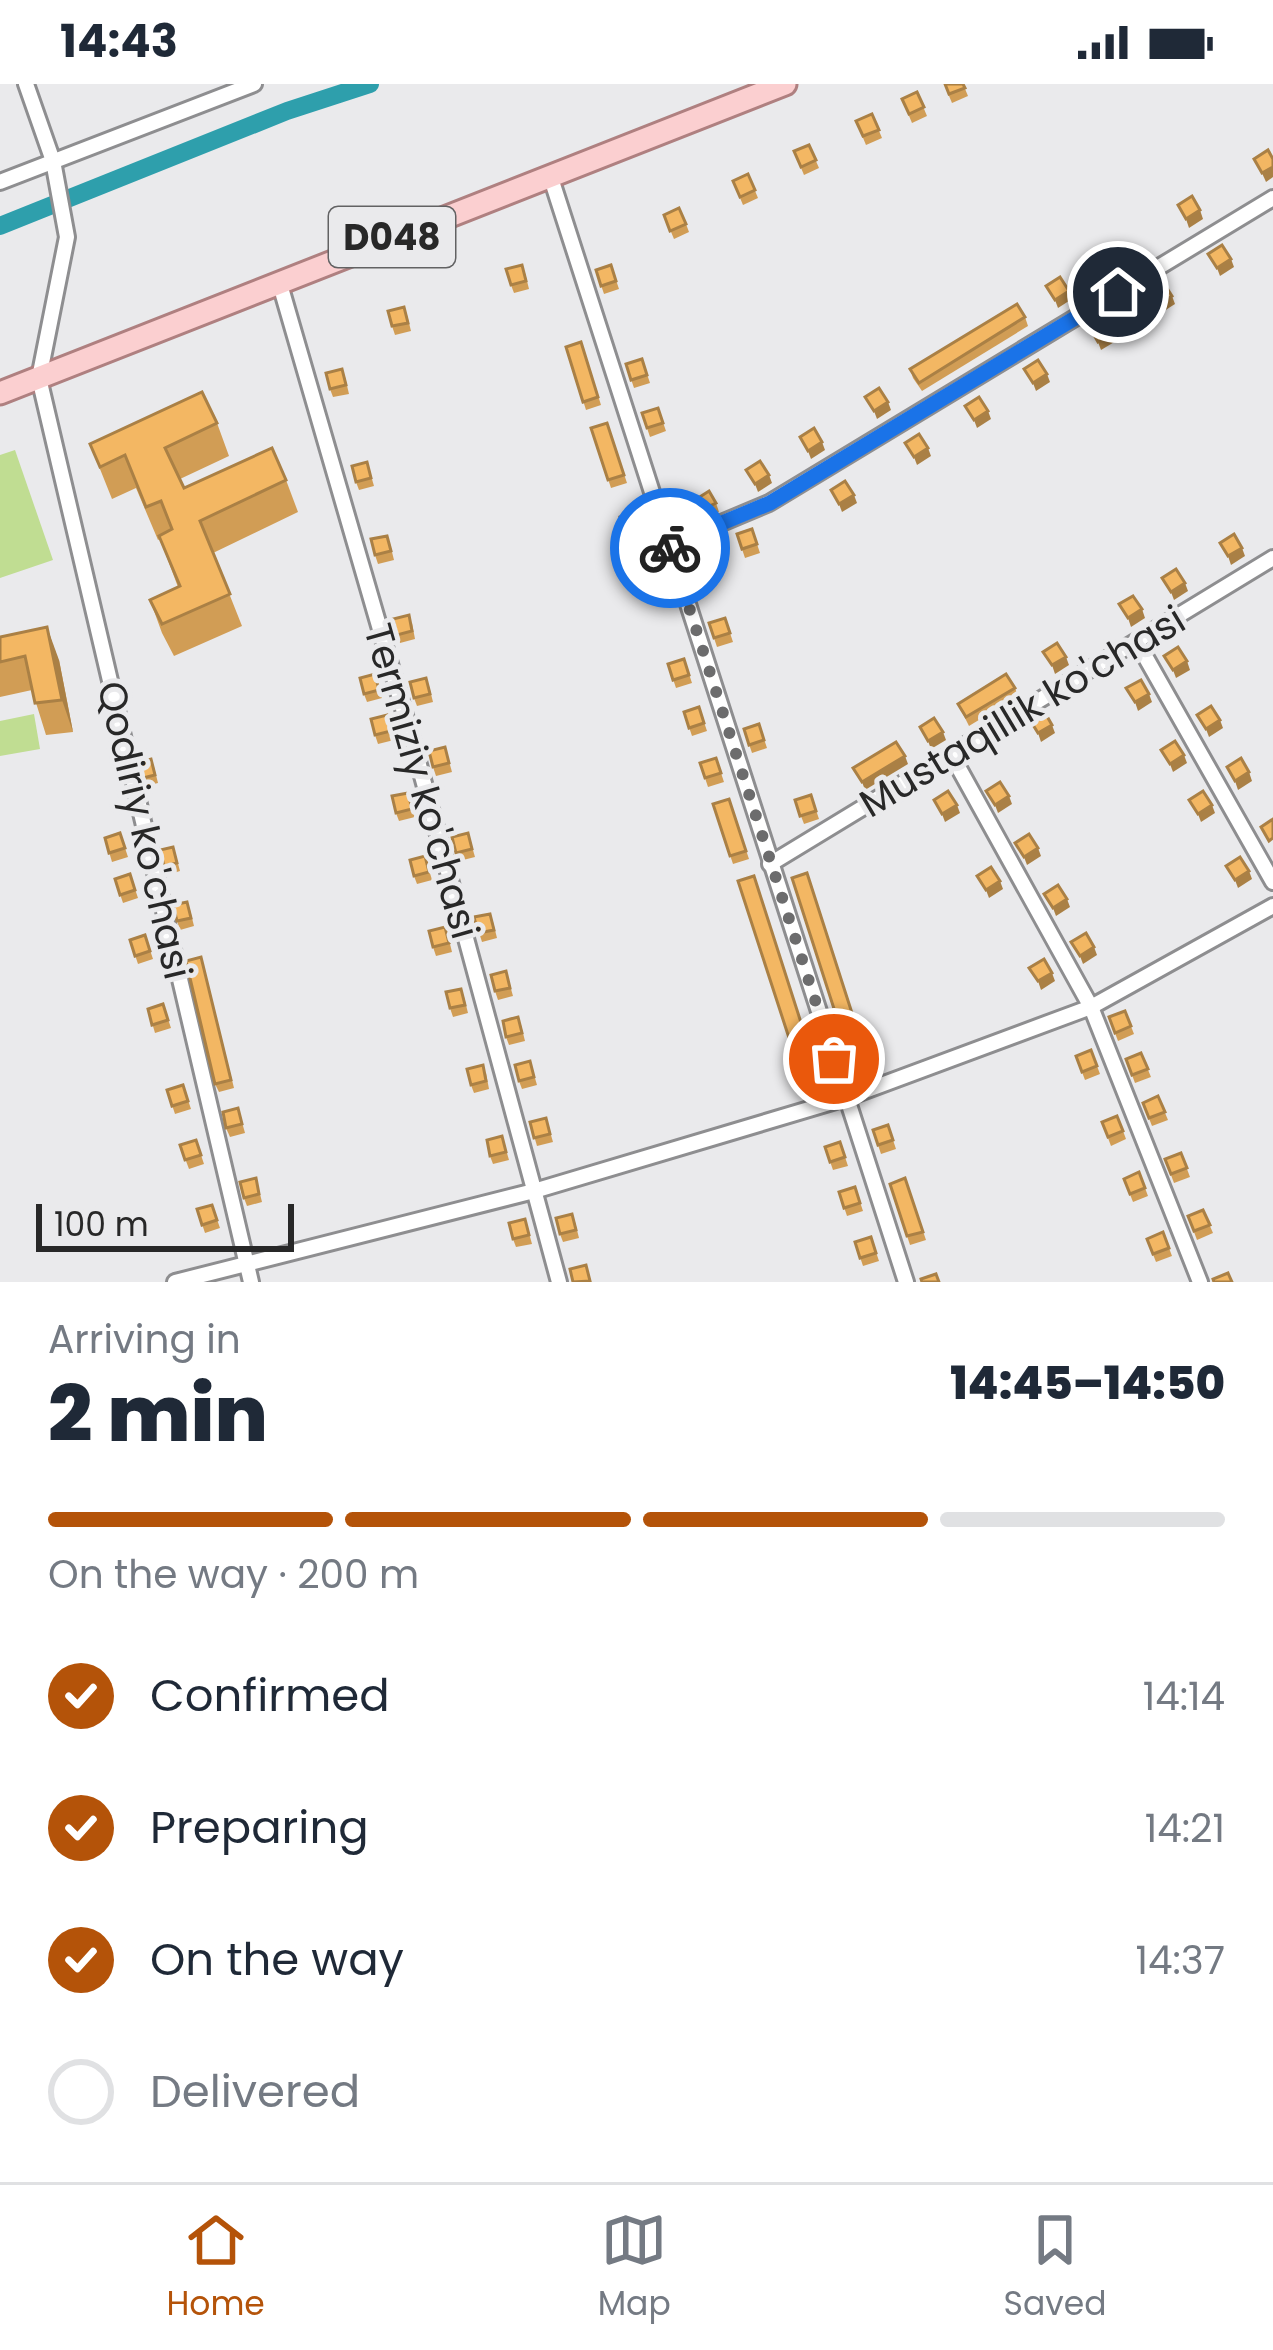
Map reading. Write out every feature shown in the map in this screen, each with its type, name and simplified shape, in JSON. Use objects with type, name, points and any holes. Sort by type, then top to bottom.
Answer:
[{"type":"main road","name":"D048","points":[[0,393],[785,84]]},
{"type":"street","points":[[26,84],[53,161],[67,237],[39,378]]},
{"type":"street","points":[[0,182],[254,84]]},
{"type":"street","points":[[550,175],[906,1282]]},
{"type":"street","points":[[669,545],[770,503],[1273,198]]},
{"type":"street","name":"Termiziy ko'chasi","points":[[279,281],[415,750],[559,1282]]},
{"type":"street","name":"Qodiriy ko'chasi","points":[[39,378],[250,1282]]},
{"type":"street","name":"Mustaqillik ko'chasi","points":[[770,864],[1273,558]]},
{"type":"street","points":[[1137,642],[1273,882]]},
{"type":"street","points":[[951,754],[1091,1007],[1200,1282]]},
{"type":"street","points":[[175,1282],[534,1191],[846,1098],[1091,1007],[1273,906]]},
{"type":"green space","points":[[15,450],[53,560],[0,578],[0,455]]},
{"type":"green space","points":[[34,714],[40,749],[0,756],[0,721]]},
{"type":"building","points":[[945,84],[963,84],[965,88],[949,94]]},
{"type":"building","points":[[917,92],[924,107],[909,114],[902,99]]},
{"type":"building","points":[[872,114],[879,130],[863,136],[856,121]]},
{"type":"building","points":[[809,145],[816,160],[801,167],[794,151]]},
{"type":"building","points":[[1268,150],[1273,167],[1262,173],[1254,159]]},
{"type":"building","points":[[748,174],[755,190],[740,197],[733,181]]},
{"type":"building","points":[[1192,196],[1200,210],[1186,219],[1178,205]]},
{"type":"building","points":[[679,208],[686,224],[670,231],[664,215]]},
{"type":"building","points":[[1112,245],[1120,259],[1106,268],[1098,254]]},
{"type":"building","points":[[1222,245],[1231,259],[1217,268],[1208,254]]},
{"type":"building","points":[[522,265],[526,281],[511,285],[506,269]]},
{"type":"building","points":[[611,265],[616,281],[601,286],[596,270]]},
{"type":"building","points":[[1060,277],[1069,291],[1055,300],[1046,286]]},
{"type":"building","points":[[1163,282],[1172,296],[1158,305],[1149,291]]},
{"type":"building","points":[[1017,304],[1025,317],[919,383],[910,369]]},
{"type":"building","points":[[404,307],[408,323],[392,326],[388,311]]},
{"type":"building","points":[[1104,319],[1113,333],[1098,342],[1090,328]]},
{"type":"building","points":[[581,342],[598,397],[583,402],[566,347]]},
{"type":"building","points":[[642,359],[647,375],[631,380],[626,364]]},
{"type":"building","points":[[1038,360],[1047,374],[1033,383],[1024,369]]},
{"type":"building","points":[[342,369],[346,385],[330,389],[326,373]]},
{"type":"building","points":[[879,388],[888,402],[874,411],[865,397]]},
{"type":"building","points":[[202,392],[217,423],[165,448],[184,488],[272,448],[286,480],[200,521],[230,594],[162,624],[150,600],[180,586],[159,536],[172,529],[161,501],[146,507],[125,455],[100,467],[90,444]]},
{"type":"building","points":[[979,397],[988,411],[974,420],[965,406]]},
{"type":"building","points":[[658,408],[663,423],[647,428],[642,413]]},
{"type":"building","points":[[607,423],[624,475],[608,480],[591,428]]},
{"type":"building","points":[[814,428],[822,442],[808,451],[800,437]]},
{"type":"building","points":[[919,434],[928,448],[914,457],[905,443]]},
{"type":"building","points":[[760,461],[769,475],[755,484],[746,470]]},
{"type":"building","points":[[367,462],[371,478],[356,482],[352,466]]},
{"type":"building","points":[[845,481],[854,495],[839,504],[831,490]]},
{"type":"building","points":[[709,491],[716,503],[701,510],[695,500]]},
{"type":"building","points":[[636,512],[640,527],[625,532],[620,517]]},
{"type":"building","points":[[752,529],[757,544],[742,549],[737,534]]},
{"type":"building","points":[[1234,534],[1242,548],[1228,556],[1220,543]]},
{"type":"building","points":[[387,536],[391,551],[375,555],[371,539]]},
{"type":"building","points":[[1176,569],[1185,583],[1171,592],[1162,578]]},
{"type":"building","points":[[656,573],[661,589],[645,594],[640,578]]},
{"type":"building","points":[[1133,596],[1142,609],[1128,618],[1119,604]]},
{"type":"building","points":[[409,615],[412,631],[397,635],[393,619]]},
{"type":"building","points":[[725,618],[730,633],[714,638],[709,623]]},
{"type":"building","points":[[47,627],[62,700],[35,703],[25,656],[0,662],[0,637]]},
{"type":"building","points":[[1057,643],[1066,657],[1052,665],[1043,652]]},
{"type":"building","points":[[1178,647],[1187,661],[1173,670],[1164,656]]},
{"type":"building","points":[[684,659],[689,675],[673,680],[668,664]]},
{"type":"building","points":[[375,674],[379,690],[364,694],[360,678]]},
{"type":"building","points":[[1006,674],[1015,688],[966,717],[958,704]]},
{"type":"building","points":[[426,678],[430,694],[414,698],[410,682]]},
{"type":"building","points":[[1141,680],[1149,694],[1135,702],[1126,688]]},
{"type":"building","points":[[1211,706],[1220,720],[1206,729],[1197,715]]},
{"type":"building","points":[[699,707],[704,723],[689,728],[684,712]]},
{"type":"building","points":[[1044,711],[1052,725],[1038,733],[1030,720]]},
{"type":"building","points":[[387,715],[391,731],[375,735],[371,719]]},
{"type":"building","points":[[934,718],[943,732],[928,741],[920,727]]},
{"type":"building","points":[[759,724],[764,740],[749,745],[744,729]]},
{"type":"building","points":[[1175,741],[1184,755],[1170,764],[1161,750]]},
{"type":"building","points":[[896,742],[905,756],[862,782],[853,768]]},
{"type":"building","points":[[445,747],[449,763],[433,767],[429,751]]},
{"type":"building","points":[[716,758],[721,773],[705,778],[700,763]]},
{"type":"building","points":[[1241,758],[1249,772],[1235,781],[1227,767]]},
{"type":"building","points":[[151,759],[155,775],[143,778],[140,762]]},
{"type":"building","points":[[1000,782],[1009,796],[995,805],[986,791]]},
{"type":"building","points":[[948,791],[957,805],[942,814],[934,800]]},
{"type":"building","points":[[1203,791],[1212,805],[1198,814],[1189,800]]},
{"type":"building","points":[[408,793],[412,809],[396,813],[392,796]]},
{"type":"building","points":[[811,795],[816,811],[800,816],[795,800]]},
{"type":"building","points":[[729,799],[746,851],[730,856],[713,804]]},
{"type":"building","points":[[1273,819],[1273,838],[1269,841],[1261,827]]},
{"type":"building","points":[[120,833],[125,848],[109,853],[105,838]]},
{"type":"building","points":[[468,833],[472,849],[456,853],[452,837]]},
{"type":"building","points":[[1029,834],[1038,848],[1024,857],[1015,843]]},
{"type":"building","points":[[173,847],[177,863],[164,866],[160,850]]},
{"type":"building","points":[[425,856],[429,872],[414,876],[410,860]]},
{"type":"building","points":[[1240,857],[1249,871],[1235,880],[1226,866]]},
{"type":"building","points":[[991,867],[1000,881],[986,890],[977,876]]},
{"type":"building","points":[[807,873],[869,1066],[854,1071],[792,878]]},
{"type":"building","points":[[130,874],[135,890],[120,895],[115,879]]},
{"type":"building","points":[[754,876],[805,1035],[790,1041],[738,881]]},
{"type":"building","points":[[1058,885],[1067,899],[1053,908],[1044,894]]},
{"type":"building","points":[[187,902],[191,918],[177,921],[173,905]]},
{"type":"building","points":[[490,914],[494,930],[478,933],[474,917]]},
{"type":"building","points":[[445,927],[449,943],[433,947],[429,931]]},
{"type":"building","points":[[1086,933],[1094,947],[1080,956],[1071,942]]},
{"type":"building","points":[[145,935],[150,951],[135,956],[130,940]]},
{"type":"building","points":[[201,957],[231,1080],[215,1084],[186,961]]},
{"type":"building","points":[[1044,959],[1052,973],[1038,981],[1029,968]]},
{"type":"building","points":[[506,971],[510,988],[495,991],[491,975]]},
{"type":"building","points":[[461,989],[465,1005],[450,1008],[446,992]]},
{"type":"building","points":[[163,1004],[168,1020],[152,1025],[148,1009]]},
{"type":"building","points":[[1125,1011],[1131,1026],[1115,1033],[1109,1017]]},
{"type":"building","points":[[518,1017],[522,1033],[506,1037],[503,1021]]},
{"type":"building","points":[[1091,1050],[1097,1066],[1082,1072],[1076,1056]]},
{"type":"building","points":[[1141,1053],[1148,1069],[1132,1075],[1126,1059]]},
{"type":"building","points":[[813,1060],[818,1076],[803,1081],[798,1066]]},
{"type":"building","points":[[530,1061],[534,1077],[519,1081],[515,1065]]},
{"type":"building","points":[[483,1065],[486,1081],[471,1085],[467,1069]]},
{"type":"building","points":[[183,1085],[188,1101],[172,1106],[167,1090]]},
{"type":"building","points":[[1158,1096],[1165,1112],[1149,1118],[1143,1103]]},
{"type":"building","points":[[238,1108],[242,1124],[226,1128],[223,1112]]},
{"type":"building","points":[[1117,1116],[1123,1131],[1108,1137],[1102,1122]]},
{"type":"building","points":[[546,1118],[550,1134],[534,1138],[530,1122]]},
{"type":"building","points":[[888,1125],[893,1140],[878,1145],[873,1130]]},
{"type":"building","points":[[502,1136],[506,1152],[490,1156],[487,1140]]},
{"type":"building","points":[[196,1140],[201,1155],[185,1160],[180,1145]]},
{"type":"building","points":[[840,1142],[845,1157],[830,1162],[825,1147]]},
{"type":"building","points":[[1181,1153],[1187,1168],[1171,1174],[1165,1159]]},
{"type":"building","points":[[1139,1172],[1145,1188],[1130,1194],[1124,1179]]},
{"type":"building","points":[[256,1178],[259,1194],[244,1198],[240,1182]]},
{"type":"building","points":[[905,1178],[923,1232],[907,1236],[890,1184]]},
{"type":"building","points":[[855,1187],[860,1203],[844,1208],[839,1192]]},
{"type":"building","points":[[212,1205],[217,1220],[202,1225],[197,1209]]},
{"type":"building","points":[[1203,1210],[1210,1225],[1194,1231],[1188,1216]]},
{"type":"building","points":[[572,1214],[576,1230],[560,1234],[556,1218]]},
{"type":"building","points":[[525,1219],[529,1235],[513,1239],[509,1223]]},
{"type":"building","points":[[1163,1232],[1169,1248],[1153,1254],[1147,1239]]},
{"type":"building","points":[[871,1237],[876,1253],[860,1258],[855,1242]]},
{"type":"building","points":[[586,1265],[590,1281],[573,1282],[570,1269]]},
{"type":"building","points":[[1228,1273],[1232,1282],[1214,1282],[1213,1279]]},
{"type":"building","points":[[936,1274],[939,1282],[922,1282],[921,1279]]},
{"type":"waterway","points":[[0,226],[287,111],[370,84]]},
{"type":"way so far","points":[[670,548],[834,1059]]},
{"type":"route","points":[[670,548],[770,503],[1118,292]]}]
